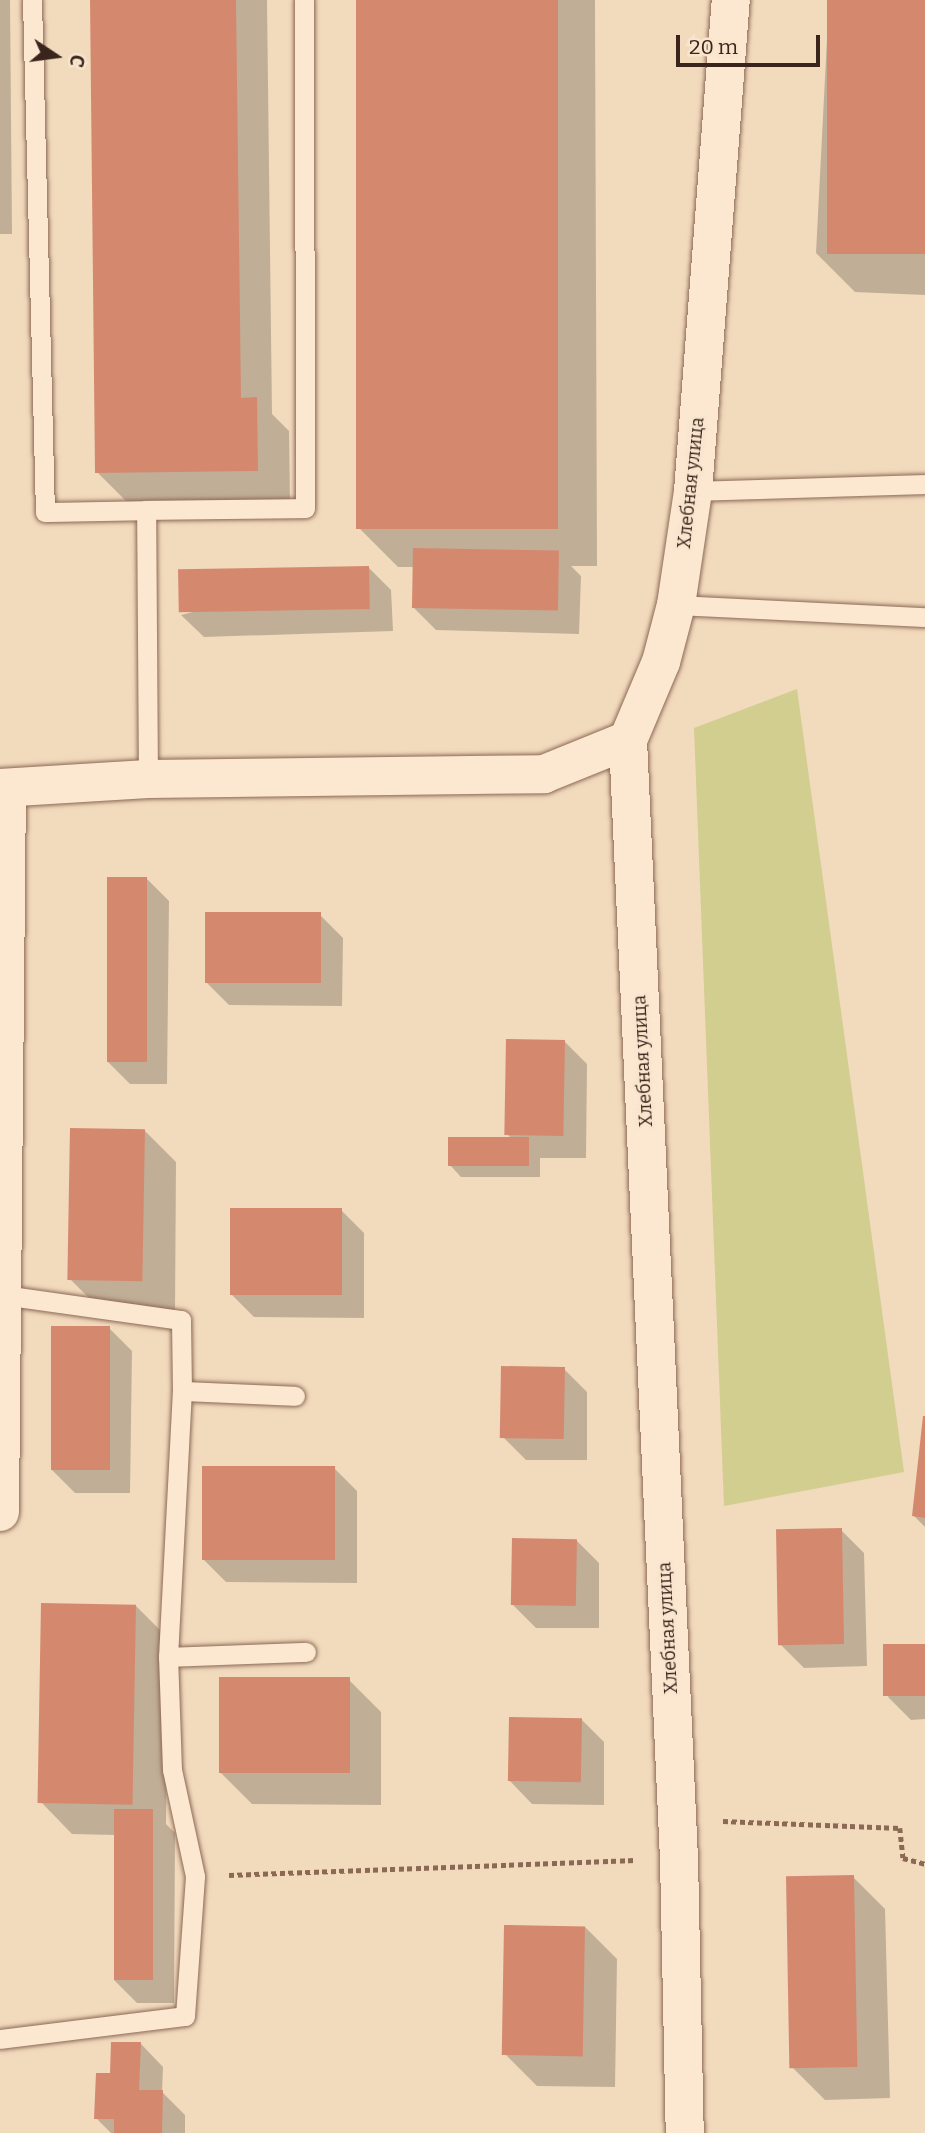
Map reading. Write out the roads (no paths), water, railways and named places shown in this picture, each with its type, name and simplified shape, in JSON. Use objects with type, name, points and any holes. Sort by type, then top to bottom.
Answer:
[{"type":"street","name":"Хлебная улица","points":[[685,2133],[679,1858],[628,740],[661,662],[676,605],[693,491],[732,0]]},
{"type":"street","points":[[0,1512],[4,788],[148,779],[544,774],[628,740]]},
{"type":"lane","points":[[32,0],[45,512],[305,508],[304,0]]},
{"type":"lane","points":[[693,491],[925,484]]},
{"type":"lane","points":[[146,510],[148,779]]},
{"type":"lane","points":[[676,605],[925,617]]},
{"type":"lane","points":[[0,2039],[185,2016],[195,1876],[172,1770],[168,1657],[183,1391],[181,1320],[2,1296]]},
{"type":"lane","points":[[183,1391],[295,1396]]},
{"type":"lane","points":[[168,1657],[306,1652]]}]
